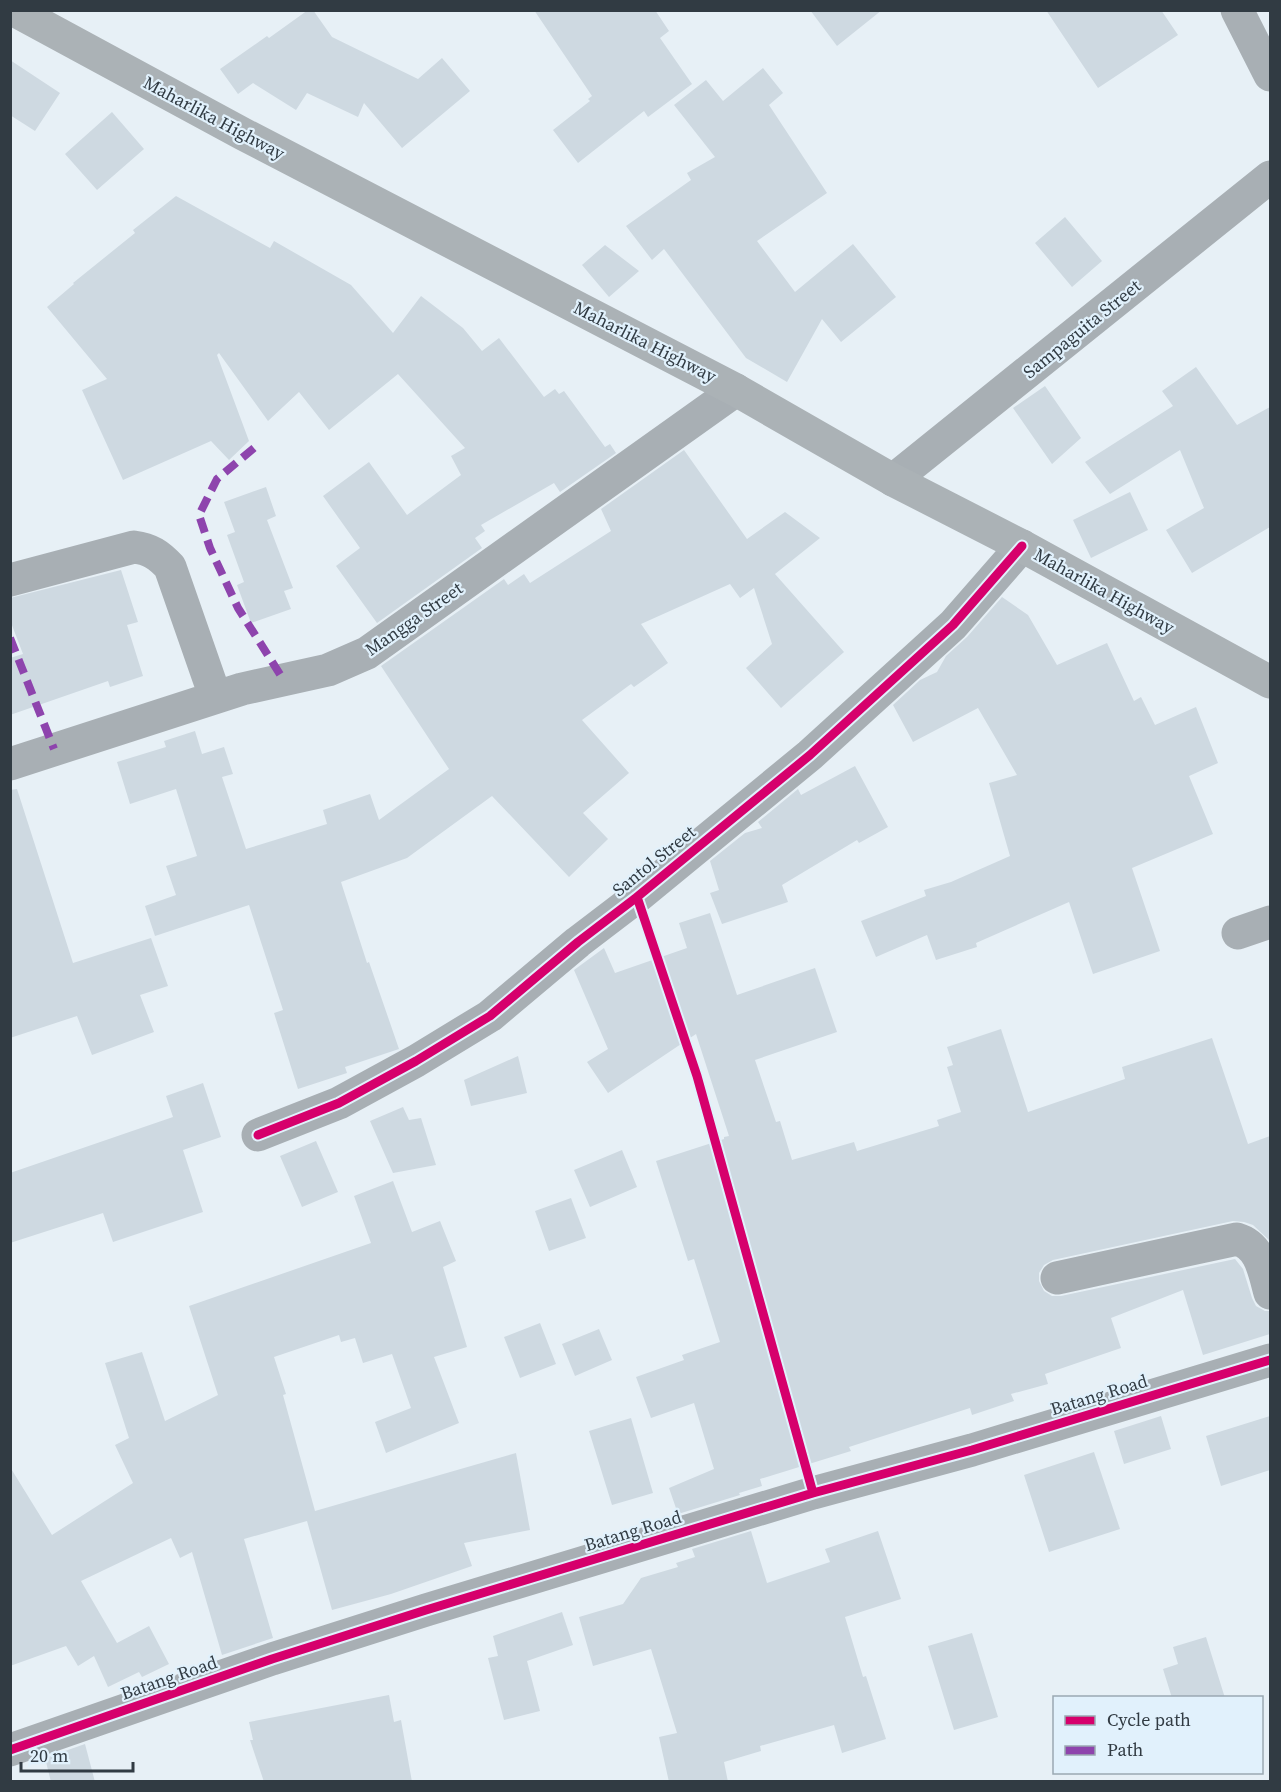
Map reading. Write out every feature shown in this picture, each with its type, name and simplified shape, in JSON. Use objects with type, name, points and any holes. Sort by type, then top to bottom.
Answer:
[{"type":"main road","name":"Maharlika Highway","points":[[14,10],[243,134],[736,390],[893,480],[1022,546],[1270,682]]},
{"type":"street","points":[[1238,10],[1270,75]]},
{"type":"street","name":"Sampaguita Street","points":[[893,480],[1270,177]]},
{"type":"street","name":"Mangga Street","points":[[10,764],[242,688],[328,670],[367,653],[736,390]]},
{"type":"street","name":"Santol Street","points":[[258,1135],[339,1103],[416,1061],[490,1016],[810,755],[952,625],[1022,546]]},
{"type":"street","points":[[10,580],[134,547],[147,549],[160,556],[170,567],[215,696]]},
{"type":"street","points":[[1238,933],[1270,922]]},
{"type":"street","points":[[1056,1278],[1237,1239],[1247,1242],[1254,1250],[1270,1293]]},
{"type":"street","name":"Batang Road","points":[[10,1750],[272,1659],[426,1610],[813,1493],[972,1450],[1270,1360]]},
{"type":"building","points":[[308,10],[313,10],[332,37],[418,79],[442,58],[470,91],[402,148],[364,103],[358,117],[307,93],[296,110],[253,83],[238,94],[220,69]]},
{"type":"building","points":[[534,10],[655,10],[669,31],[660,38],[692,84],[648,117],[644,111],[578,163],[553,130],[590,101],[588,99],[592,96]]},
{"type":"building","points":[[810,10],[882,10],[837,46]]},
{"type":"building","points":[[1046,10],[1161,10],[1178,35],[1098,88]]},
{"type":"building","points":[[10,60],[60,93],[35,131],[10,115]]},
{"type":"building","points":[[763,68],[783,93],[769,105],[827,193],[757,241],[795,292],[853,244],[896,297],[841,342],[822,319],[787,382],[746,358],[664,249],[652,260],[626,226],[691,180],[687,173],[715,157],[674,105],[706,80],[723,101]]},
{"type":"building","points":[[112,112],[144,149],[97,190],[65,154]]},
{"type":"building","points":[[176,196],[270,248],[274,241],[351,285],[393,333],[421,296],[463,328],[482,351],[499,338],[544,397],[555,389],[559,394],[564,391],[605,447],[610,444],[616,453],[560,492],[554,483],[481,525],[485,531],[475,538],[482,548],[377,623],[336,566],[360,548],[323,496],[369,462],[407,515],[461,475],[451,456],[465,448],[398,374],[329,430],[299,392],[268,421],[219,353],[217,355],[249,441],[229,460],[211,441],[123,480],[82,390],[107,379],[47,307],[135,233],[133,230]]},
{"type":"building","points":[[1065,217],[1102,261],[1072,287],[1035,243]]},
{"type":"building","points":[[605,245],[639,271],[609,297],[582,265]]},
{"type":"building","points":[[1196,367],[1237,425],[1270,407],[1270,527],[1192,573],[1166,530],[1204,508],[1180,450],[1110,494],[1085,462],[1173,406],[1162,391]]},
{"type":"building","points":[[1045,386],[1081,438],[1052,464],[1013,408]]},
{"type":"building","points":[[684,450],[747,539],[785,512],[820,538],[775,574],[844,652],[781,708],[746,668],[772,644],[754,588],[740,598],[730,584],[641,624],[668,663],[634,687],[631,684],[582,720],[629,773],[583,813],[608,839],[569,877],[492,796],[407,858],[341,882],[367,963],[369,962],[399,1049],[345,1067],[347,1073],[298,1089],[274,1013],[283,1010],[249,905],[155,936],[145,906],[176,895],[166,866],[197,856],[176,789],[130,804],[117,762],[166,747],[164,741],[195,731],[202,754],[224,747],[233,774],[222,777],[246,849],[327,824],[323,810],[370,794],[379,820],[449,769],[381,666],[504,579],[508,585],[524,574],[530,583],[611,531],[601,509]]},
{"type":"building","points":[[266,487],[276,516],[267,520],[293,588],[284,591],[291,609],[251,623],[237,585],[244,582],[227,535],[235,532],[224,502]]},
{"type":"building","points":[[1130,492],[1148,530],[1091,558],[1073,520]]},
{"type":"building","points":[[121,570],[138,622],[127,625],[143,676],[110,687],[108,681],[10,715],[10,658],[23,654],[10,620],[10,598]]},
{"type":"building","points":[[1002,597],[1028,615],[1057,665],[1107,643],[1134,701],[1141,697],[1155,725],[1196,707],[1218,763],[1189,776],[1213,834],[1132,868],[1160,951],[1093,974],[1069,902],[976,943],[977,947],[936,960],[927,935],[876,957],[861,921],[926,896],[924,890],[951,882],[1010,856],[989,783],[1017,775],[978,708],[913,742],[893,705],[920,680],[937,672],[946,656],[967,637]]},
{"type":"building","points":[[855,766],[888,827],[859,843],[857,840],[782,885],[788,902],[722,924],[710,893],[719,890],[710,861],[745,833],[762,828],[758,822],[798,789],[801,795]]},
{"type":"building","points":[[17,789],[73,963],[151,938],[168,986],[140,995],[154,1032],[92,1055],[77,1016],[10,1038],[10,790]]},
{"type":"building","points":[[710,913],[737,995],[815,968],[837,1032],[755,1060],[776,1122],[780,1121],[792,1160],[854,1142],[857,1151],[939,1126],[937,1120],[961,1112],[947,1067],[953,1065],[947,1047],[1001,1029],[1028,1112],[1125,1079],[1122,1067],[1212,1038],[1248,1144],[1270,1136],[1270,1241],[1253,1225],[1233,1221],[1053,1260],[1044,1265],[1039,1273],[1039,1281],[1044,1291],[1052,1296],[1061,1296],[1235,1259],[1243,1269],[1256,1306],[1270,1311],[1270,1334],[1203,1355],[1183,1290],[1111,1318],[1121,1348],[1045,1374],[1048,1384],[1011,1394],[1014,1401],[972,1415],[970,1408],[849,1447],[851,1451],[760,1479],[762,1486],[739,1493],[740,1495],[678,1514],[669,1488],[714,1469],[694,1403],[651,1418],[636,1377],[684,1360],[682,1355],[720,1342],[694,1259],[688,1261],[656,1161],[729,1136],[696,1034],[608,1093],[587,1062],[608,1049],[574,970],[604,948],[615,973],[687,948],[679,923]]},
{"type":"building","points":[[518,1056],[527,1093],[471,1106],[464,1080]]},
{"type":"building","points":[[203,1083],[221,1137],[183,1150],[203,1212],[113,1242],[103,1213],[10,1243],[10,1173],[173,1117],[166,1096]]},
{"type":"building","points":[[403,1107],[409,1120],[421,1118],[436,1165],[393,1173],[370,1121]]},
{"type":"building","points":[[316,1141],[338,1192],[302,1207],[280,1156]]},
{"type":"building","points":[[622,1150],[637,1187],[590,1207],[574,1170]]},
{"type":"building","points":[[393,1181],[412,1232],[440,1221],[456,1261],[443,1267],[467,1347],[434,1357],[459,1423],[386,1453],[375,1422],[411,1408],[392,1354],[363,1363],[355,1338],[341,1342],[339,1335],[274,1357],[286,1394],[283,1395],[315,1511],[516,1453],[530,1530],[464,1543],[472,1566],[391,1594],[332,1610],[307,1521],[244,1539],[273,1638],[222,1655],[192,1552],[180,1558],[171,1538],[81,1581],[117,1643],[149,1626],[169,1664],[142,1677],[139,1672],[108,1687],[94,1656],[78,1666],[66,1646],[10,1666],[10,1467],[52,1535],[133,1483],[115,1445],[129,1438],[105,1363],[142,1352],[165,1421],[218,1395],[189,1306],[371,1243],[354,1196]]},
{"type":"building","points":[[571,1198],[586,1238],[549,1251],[535,1211]]},
{"type":"building","points":[[540,1323],[556,1364],[520,1378],[504,1337]]},
{"type":"building","points":[[599,1329],[612,1360],[575,1376],[562,1344]]},
{"type":"building","points":[[1161,1416],[1171,1449],[1124,1464],[1114,1431]]},
{"type":"building","points":[[1270,1416],[1270,1470],[1221,1486],[1206,1436]]},
{"type":"building","points":[[631,1418],[653,1493],[612,1505],[589,1431]]},
{"type":"building","points":[[1094,1452],[1120,1529],[1049,1552],[1024,1475]]},
{"type":"building","points":[[751,1531],[767,1583],[830,1562],[825,1549],[878,1531],[901,1599],[845,1617],[863,1677],[866,1676],[886,1739],[842,1753],[834,1725],[760,1746],[761,1751],[724,1762],[728,1782],[669,1782],[659,1737],[677,1733],[651,1649],[593,1666],[579,1617],[623,1604],[641,1578],[678,1567],[676,1563],[695,1557],[692,1549]]},
{"type":"building","points":[[562,1612],[573,1645],[527,1661],[540,1711],[504,1720],[488,1658],[498,1656],[493,1636]]},
{"type":"building","points":[[972,1633],[998,1717],[954,1730],[928,1646]]},
{"type":"building","points":[[1206,1637],[1224,1696],[1171,1696],[1163,1669],[1178,1664],[1173,1647]]},
{"type":"building","points":[[389,1695],[394,1722],[401,1720],[412,1782],[264,1782],[250,1740],[253,1740],[249,1722]]},
{"type":"building","points":[[85,1744],[95,1782],[51,1782],[45,1758]]},
{"type":"marked path","points":[[254,448],[217,479],[199,515],[210,548],[238,608],[283,679]]},
{"type":"marked path","points":[[10,638],[54,749]]},
{"type":"cycle path","points":[[258,1135],[339,1103],[416,1061],[490,1016],[810,755],[953,625],[1022,546]]},
{"type":"cycle path","points":[[637,897],[697,1076],[813,1493]]},
{"type":"cycle path","points":[[10,1750],[272,1659],[426,1610],[813,1493],[972,1450],[1270,1360]]}]
